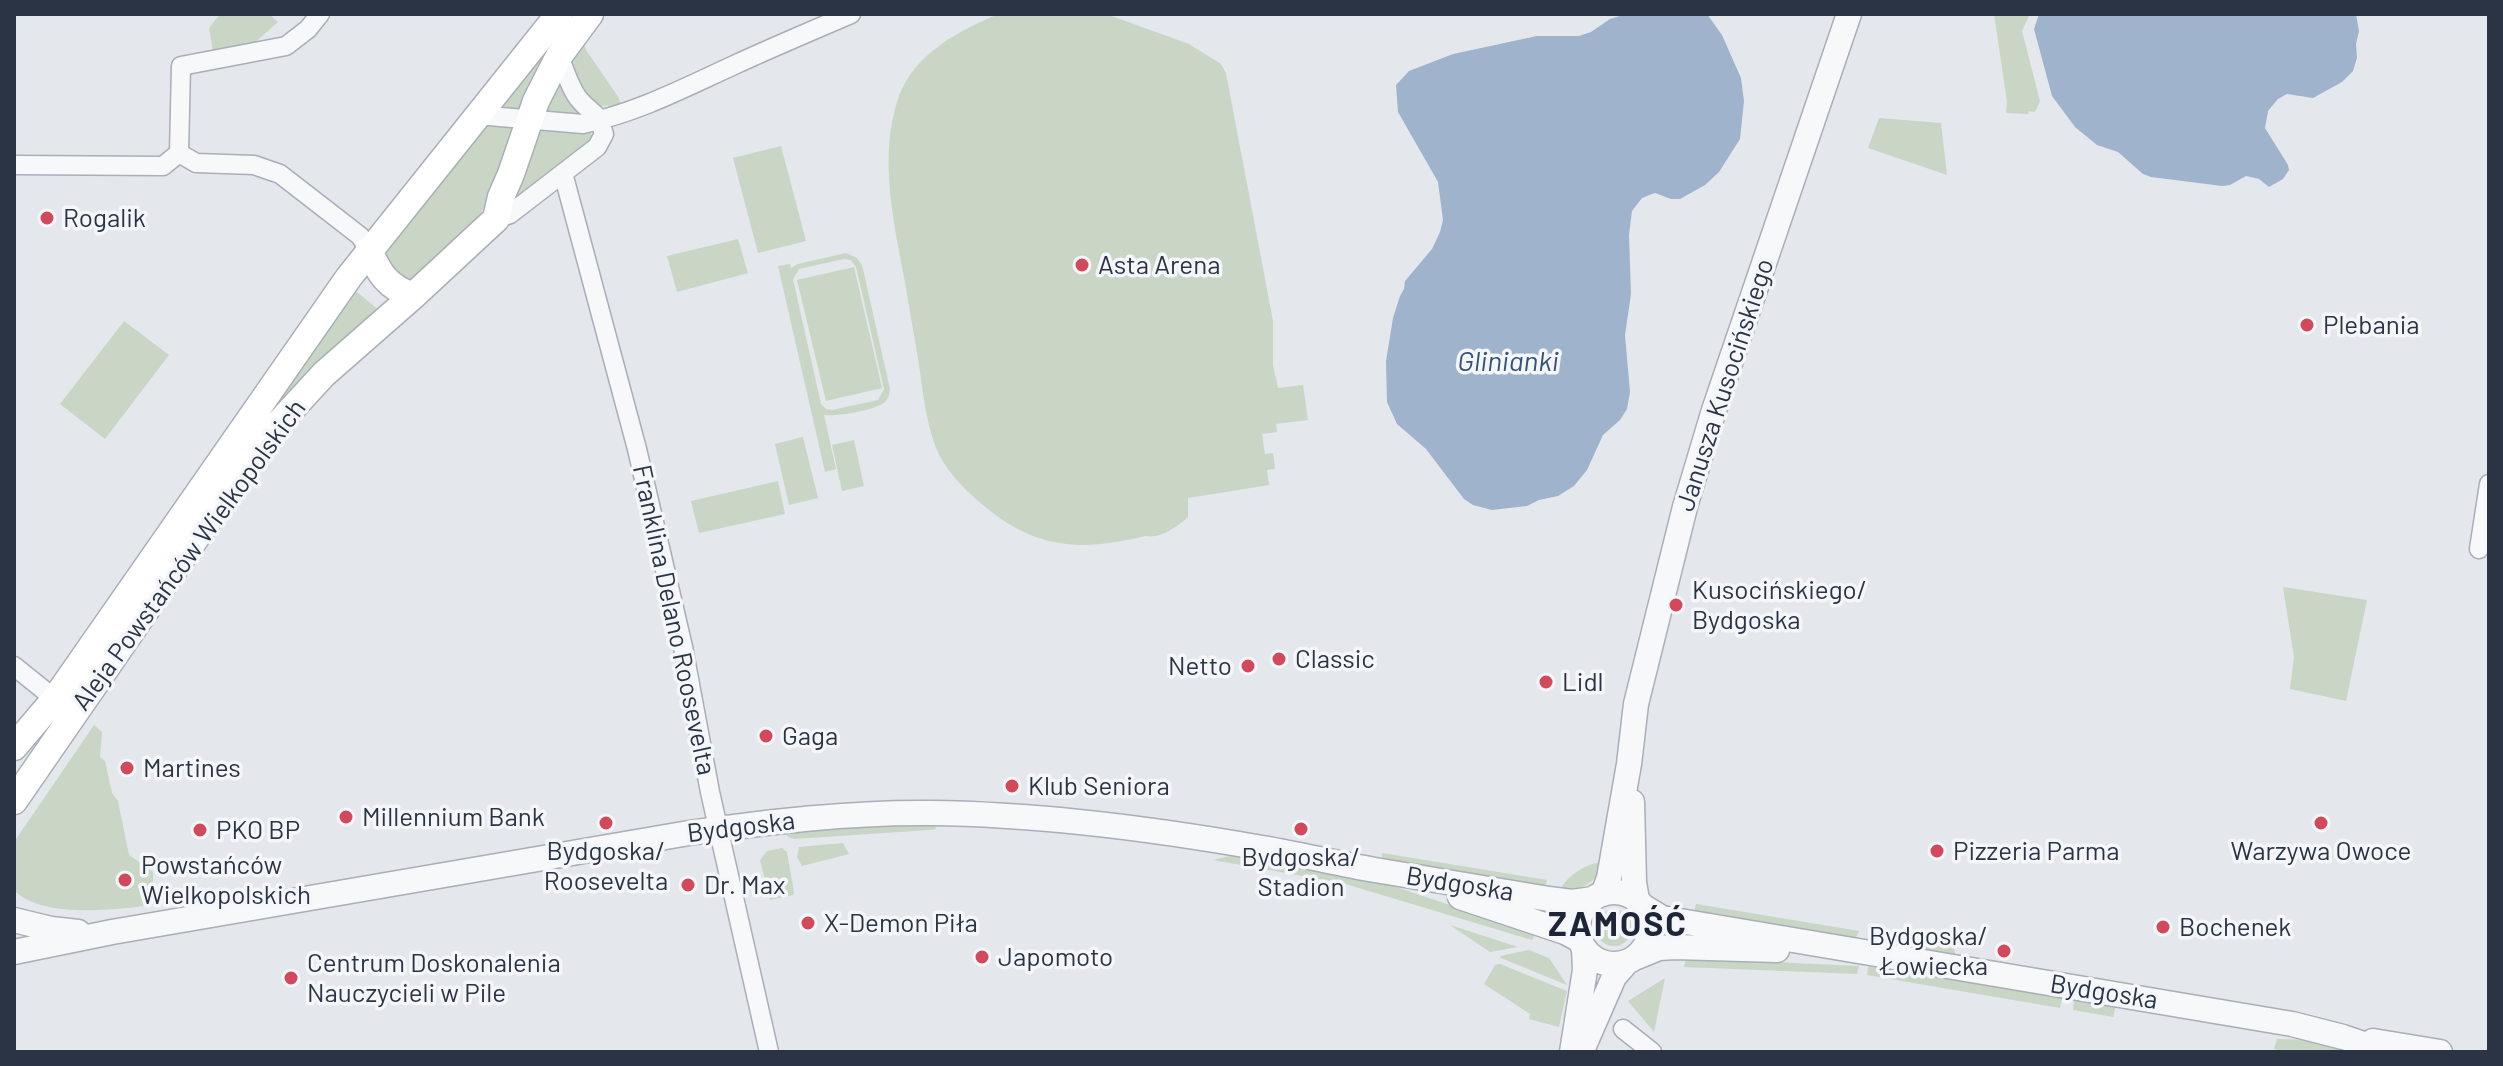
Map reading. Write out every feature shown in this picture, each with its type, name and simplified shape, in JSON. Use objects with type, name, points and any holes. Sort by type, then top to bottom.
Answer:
[{"type":"main road","name":"Aleja Powstańców Wielkopolskich","points":[[14,747],[55,699],[369,250],[559,14]]},
{"type":"main road","points":[[496,219],[536,101],[559,56],[590,14]]},
{"type":"main road","name":"Aleja Powstańców Wielkopolskich","points":[[14,801],[277,425],[324,374],[496,219]]},
{"type":"main road","points":[[369,250],[386,282],[413,296]]},
{"type":"street","points":[[14,165],[163,166],[179,153],[181,66],[286,46],[308,29],[320,14]]},
{"type":"street","points":[[477,115],[583,124],[600,121],[665,99],[851,14]]},
{"type":"street","name":"Janusza Kusocińskiego","points":[[1598,896],[1609,878],[1641,683],[1701,451],[1849,14]]},
{"type":"street","points":[[496,219],[565,182],[597,147],[604,134],[597,114],[573,91],[559,56]]},
{"type":"street","points":[[179,153],[196,163],[254,165],[280,174],[360,236],[369,250]]},
{"type":"street","name":"Franklina Delano Roosevelta","points":[[565,182],[641,464],[769,1052]]},
{"type":"street","points":[[2479,549],[2489,484]]},
{"type":"street","points":[[14,666],[55,699]]},
{"type":"street","name":"Janusza Kusocińskiego","points":[[1629,764],[1634,816],[1634,882],[1640,904]]},
{"type":"street","name":"Bydgoska","points":[[14,952],[112,932],[719,829],[872,814],[996,816],[1106,826],[1234,843],[1549,899],[1572,902],[1598,896]]},
{"type":"street","name":"Bydgoska","points":[[1373,870],[1565,932],[1582,944]]},
{"type":"street","points":[[1572,1052],[1585,970],[1579,922],[1581,914],[1598,896],[1621,893],[1640,904],[1650,924],[1650,931],[1644,949],[1614,977],[1582,1052]]},
{"type":"street","name":"Bydgoska","points":[[1640,904],[1662,918],[2277,1021],[2343,1037],[2440,1052]]},
{"type":"street","name":"Bydgoska","points":[[16,919],[72,932],[112,932]]},
{"type":"street","points":[[1582,944],[1599,961],[1607,963],[1632,959]]},
{"type":"street","name":"Bydgoska","points":[[1632,959],[1659,948],[1682,947],[1864,953]]},
{"type":"street","points":[[1623,1029],[1652,1052]]},
{"type":"street","name":"Bydgoska","points":[[2343,1037],[2387,1052]]},
{"type":"green space","points":[[220,14],[269,14],[278,22],[252,45],[213,51],[209,28]]},
{"type":"green space","name":"Asta Arena","points":[[999,14],[1106,14],[1189,44],[1221,64],[1226,73],[1273,321],[1273,365],[1278,388],[1303,385],[1308,420],[1276,424],[1277,432],[1262,434],[1265,454],[1273,453],[1275,469],[1267,470],[1269,485],[1188,498],[1188,517],[1156,536],[1076,545],[1036,537],[997,516],[971,494],[948,470],[933,438],[893,216],[889,143],[899,96],[916,67],[954,36]]},
{"type":"green space","points":[[1994,14],[2030,14],[2022,31],[2040,101],[2035,112],[2006,113]]},
{"type":"green space","points":[[564,22],[523,111],[500,109]]},
{"type":"green space","points":[[584,43],[619,98],[620,105],[599,106],[584,97],[572,58]]},
{"type":"green space","points":[[559,73],[590,117],[543,114]]},
{"type":"green space","points":[[1879,118],[1941,123],[1947,175],[1868,148]]},
{"type":"green space","points":[[493,124],[519,125],[496,188],[469,232],[416,280],[403,282],[382,256],[473,135]]},
{"type":"green space","points":[[537,127],[589,131],[594,138],[509,208]]},
{"type":"green space","points":[[781,146],[806,241],[758,253],[733,158]]},
{"type":"green space","points":[[738,239],[748,273],[677,292],[667,256]]},
{"type":"green space","points":[[846,253],[857,258],[862,265],[890,389],[886,400],[874,408],[824,415],[836,469],[825,472],[778,266],[790,264],[791,268]],"holes":[[[851,260],[856,267],[884,389],[878,400],[832,410],[821,404],[793,279],[799,269]]]},
{"type":"green space","points":[[854,267],[882,388],[826,401],[797,280]]},
{"type":"green space","points":[[352,288],[380,311],[134,603]]},
{"type":"green space","points":[[124,321],[169,355],[105,439],[60,404]]},
{"type":"green space","points":[[803,437],[818,498],[789,505],[775,444]]},
{"type":"green space","points":[[854,440],[864,486],[842,491],[832,445]]},
{"type":"green space","points":[[778,481],[785,514],[699,533],[691,501]]},
{"type":"green space","points":[[2283,587],[2367,600],[2346,701],[2290,689],[2294,657]]},
{"type":"green space","points":[[94,725],[102,732],[100,757],[105,761],[112,793],[118,801],[129,855],[153,872],[153,883],[148,892],[156,904],[102,910],[61,909],[26,899],[14,890],[14,842]]},
{"type":"green space","points":[[935,824],[936,829],[930,830],[794,839],[785,832],[858,825]]},
{"type":"green space","points":[[843,843],[849,854],[802,866],[797,857],[799,847]]},
{"type":"green space","points":[[782,848],[787,852],[794,892],[793,895],[770,900],[760,860],[767,851]]},
{"type":"green space","points":[[1382,853],[1547,880],[1545,887],[1385,860]]},
{"type":"green space","points":[[1238,854],[1387,884],[1536,934],[1532,940],[1342,883],[1213,860]]},
{"type":"green space","points":[[1603,862],[1588,884],[1576,889],[1561,889],[1579,871]]},
{"type":"green space","points":[[1696,904],[1859,931],[1855,940],[1694,912]]},
{"type":"green space","points":[[1614,910],[1627,915],[1632,928],[1627,941],[1614,946],[1601,941],[1596,928],[1601,915]]},
{"type":"green space","points":[[1450,925],[1518,947],[1490,952]]},
{"type":"green space","points":[[1871,934],[1953,946],[1956,955],[1870,942]]},
{"type":"green space","points":[[1529,950],[1549,958],[1567,985],[1500,956]]},
{"type":"green space","points":[[1686,958],[1859,966],[1857,974],[1684,967]]},
{"type":"green space","points":[[1500,964],[1567,991],[1559,1027],[1529,1019],[1530,1014],[1484,984],[1495,965]]},
{"type":"green space","points":[[1868,967],[1896,968],[2063,995],[2060,1008],[1867,975]]},
{"type":"green space","points":[[1665,978],[1654,1032],[1628,1001]]},
{"type":"green space","points":[[2074,998],[2116,1005],[2113,1017],[2073,1010]]},
{"type":"green space","points":[[2277,1039],[2312,1040],[2356,1052],[2285,1052],[2274,1049]]},
{"type":"water","name":"Glinianki","points":[[1626,14],[1707,14],[1722,35],[1741,78],[1744,101],[1740,139],[1719,172],[1705,185],[1680,199],[1655,193],[1642,198],[1632,211],[1629,235],[1631,294],[1625,335],[1630,392],[1627,409],[1603,435],[1587,470],[1574,486],[1558,496],[1527,506],[1492,510],[1473,505],[1464,499],[1426,449],[1397,424],[1387,402],[1386,361],[1393,318],[1405,281],[1432,249],[1443,220],[1438,182],[1398,112],[1396,85],[1409,71],[1453,54],[1537,36],[1579,36]]},
{"type":"water","points":[[2039,14],[2356,14],[2359,31],[2357,58],[2353,71],[2342,82],[2313,98],[2287,94],[2268,111],[2265,128],[2288,165],[2289,170],[2283,179],[2269,187],[2259,179],[2246,176],[2222,186],[2151,177],[2143,174],[2118,152],[2097,145],[2075,127],[2052,96],[2034,29]]},
{"type":"place","name":"Rogalik","points":[[47,218]]},
{"type":"place","name":"Asta Arena","points":[[1082,265]]},
{"type":"place","name":"Plebania","points":[[2307,325]]},
{"type":"place","name":"Kusocińskiego/ Bydgoska","points":[[1676,605]]},
{"type":"place","name":"Classic","points":[[1279,659]]},
{"type":"place","name":"Netto","points":[[1248,666]]},
{"type":"place","name":"Lidl","points":[[1546,682]]},
{"type":"place","name":"Gaga","points":[[766,736]]},
{"type":"place","name":"Martines","points":[[127,768]]},
{"type":"place","name":"Klub Seniora","points":[[1012,786]]},
{"type":"place","name":"Millennium Bank","points":[[346,817]]},
{"type":"place","name":"Bydgoska/ Roosevelta","points":[[606,823]]},
{"type":"place","name":"Warzywa Owoce","points":[[2321,823]]},
{"type":"place","name":"Bydgoska/ Stadion","points":[[1301,829]]},
{"type":"place","name":"PKO BP","points":[[200,830]]},
{"type":"place","name":"Pizzeria Parma","points":[[1937,851]]},
{"type":"place","name":"Powstańców Wielkopolskich","points":[[125,880]]},
{"type":"place","name":"Dr. Max","points":[[688,885]]},
{"type":"place","name":"X-Demon Piła","points":[[808,923]]},
{"type":"place","name":"Bochenek","points":[[2163,927]]},
{"type":"place","name":"Bydgoska/ Łowiecka","points":[[2004,951]]},
{"type":"place","name":"Japomoto","points":[[982,957]]},
{"type":"place","name":"Centrum Doskonalenia Nauczycieli w Pile","points":[[291,978]]},
{"type":"district","name":"ZAMOŚĆ","points":[[1618,925]]}]
